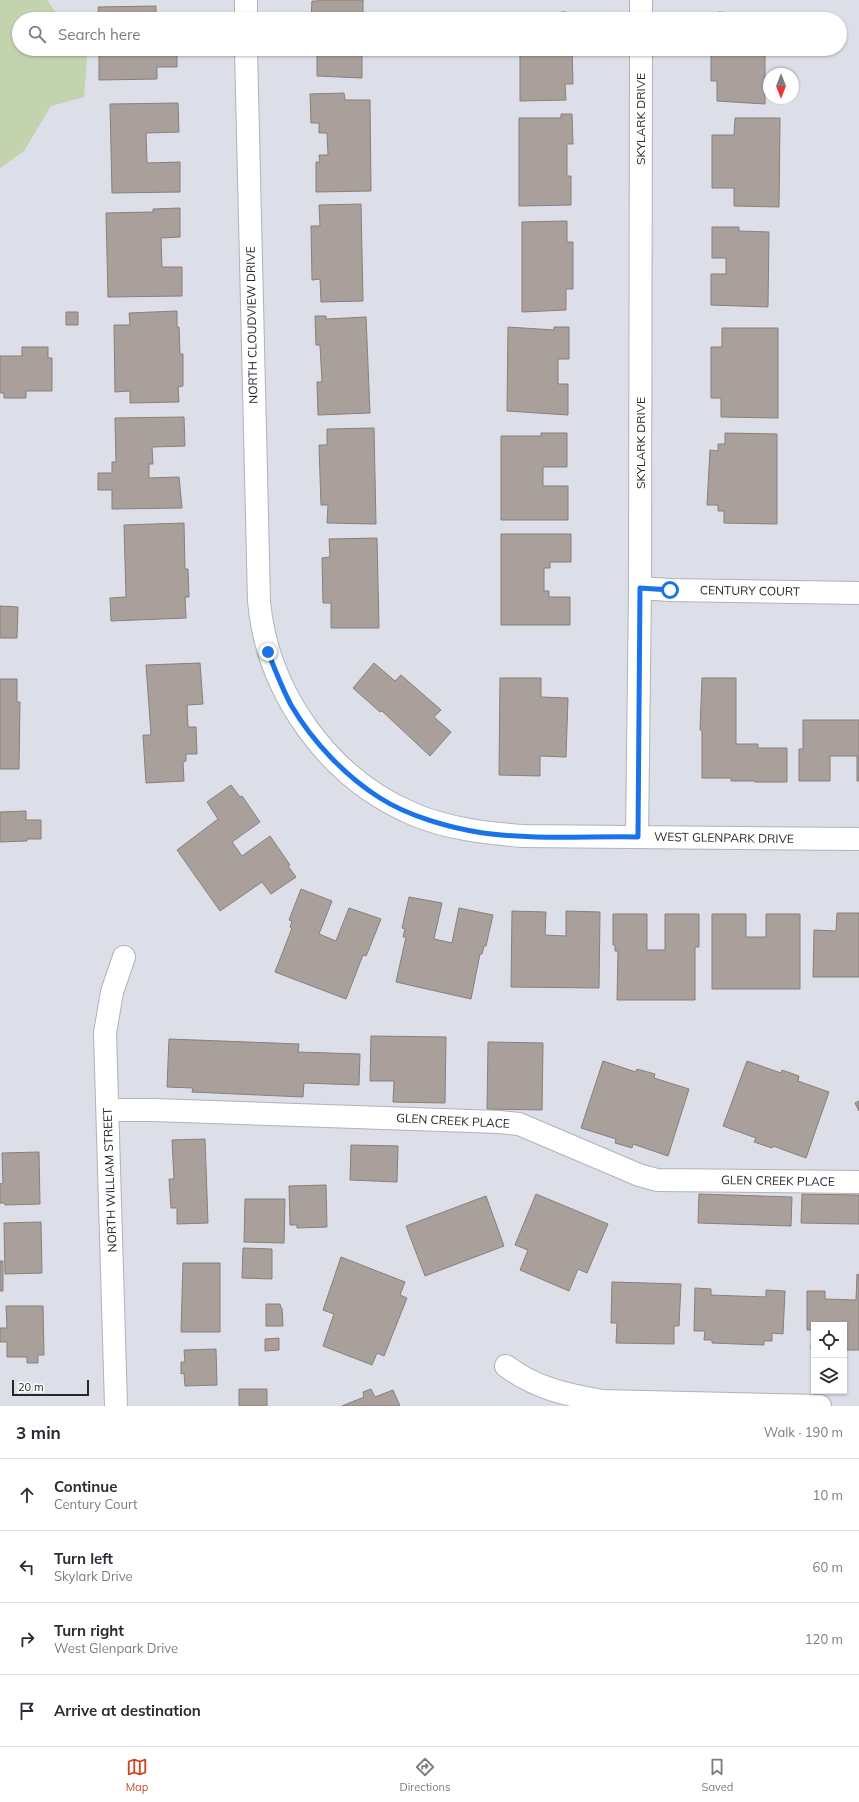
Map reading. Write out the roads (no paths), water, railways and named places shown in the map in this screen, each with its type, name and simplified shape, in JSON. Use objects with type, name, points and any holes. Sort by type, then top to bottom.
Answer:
[{"type":"street","points":[[246,0],[246,12]]},
{"type":"street","points":[[641,0],[641,12]]},
{"type":"street","name":"NORTH CLOUDVIEW DRIVE","points":[[246,56],[259,601]]},
{"type":"street","name":"SKYLARK DRIVE","points":[[638,837],[641,56]]},
{"type":"street","name":"CENTURY COURT","points":[[640,588],[670,590],[859,593]]},
{"type":"street","name":"WEST GLENPARK DRIVE","points":[[259,601],[261,626],[268,652],[291,705],[329,755],[381,799],[414,815],[453,827],[483,833],[523,836],[859,839]]},
{"type":"street","name":"NORTH WILLIAM STREET","points":[[116,1406],[106,1033],[112,992],[124,957]]},
{"type":"street","name":"GLEN CREEK PLACE","points":[[108,1110],[161,1110],[520,1124],[639,1175],[657,1180],[859,1182]]},
{"type":"street","points":[[506,1366],[518,1375],[539,1386],[570,1396],[602,1401],[820,1406]]}]
